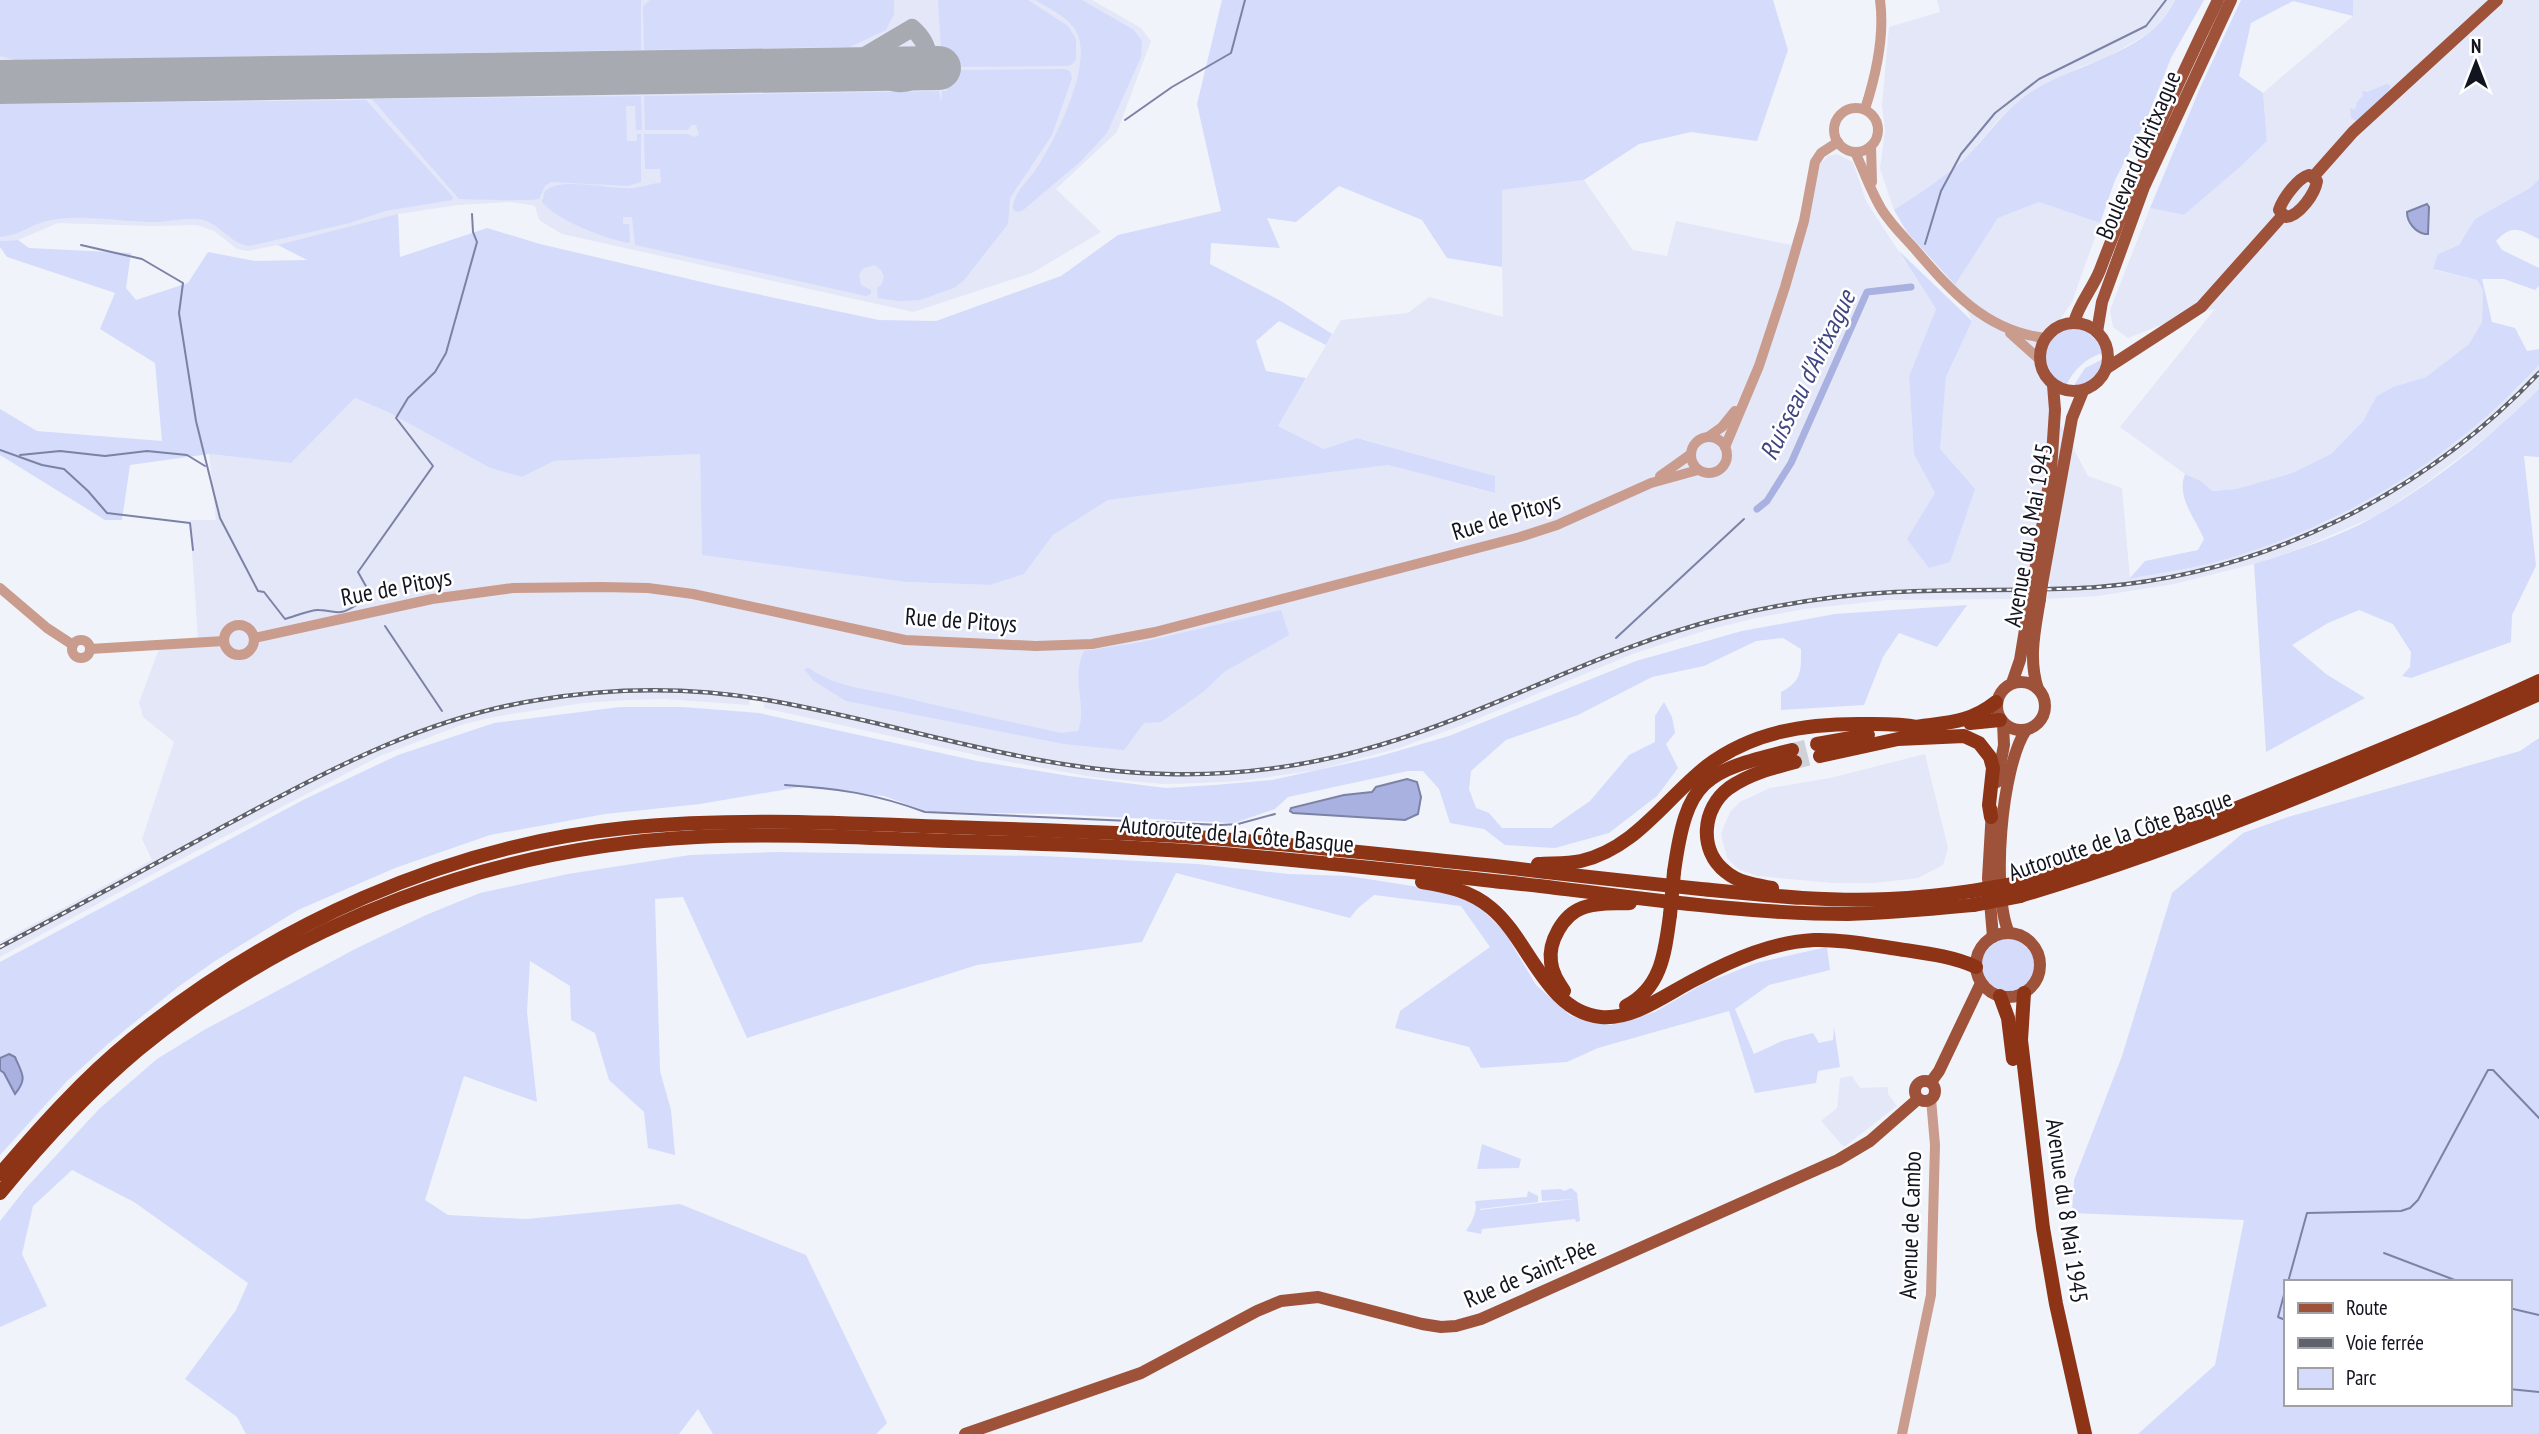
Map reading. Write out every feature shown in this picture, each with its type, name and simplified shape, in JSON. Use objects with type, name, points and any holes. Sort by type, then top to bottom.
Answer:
[{"type":"highway","name":"Autoroute de la Côte Basque","points":[[2020,889],[2134,849],[2451,721],[2539,681]]},
{"type":"highway","name":"Autoroute de la Côte Basque","points":[[0,1193],[81,1103],[138,1050],[243,976],[320,933],[379,906],[500,865],[560,852],[696,837],[789,835],[1098,845],[1284,859],[1682,902],[1841,914],[1901,912],[2020,889],[2115,866],[2266,809],[2539,694]]},
{"type":"highway","points":[[1921,731],[1958,722],[1997,702]]},
{"type":"highway","points":[[1819,750],[1979,720],[2002,722]]},
{"type":"highway","points":[[1469,864],[1563,863],[1595,857],[1626,841],[1706,767],[1734,748],[1797,727],[1901,724],[1921,731],[1973,739],[1984,748],[1993,768],[1989,805],[1991,817]]},
{"type":"highway","points":[[1682,902],[1603,904],[1580,908],[1566,920],[1554,938],[1550,960],[1556,978],[1569,999],[1586,1007],[1609,1011],[1629,1006],[1645,994],[1658,975],[1670,915],[1674,872],[1684,816],[1691,800],[1703,785],[1718,773],[1742,762],[1793,756],[1729,788],[1720,797],[1707,819],[1706,832],[1712,857],[1726,872],[1746,883],[1842,900]]},
{"type":"highway","name":"Autoroute de la Côte Basque","points":[[0,1174],[35,1132],[129,1041],[193,992],[246,958],[316,920],[431,872],[495,853],[621,828],[683,823],[786,821],[1186,837],[1788,898],[1973,898]]},
{"type":"highway","points":[[1360,867],[1376,876],[1452,887],[1475,897],[1506,923],[1566,1003],[1580,1012],[1599,1017],[1616,1017],[1634,1011],[1730,962],[1757,951],[1791,943],[1814,940],[1852,942],[1926,954],[1976,967]]},
{"type":"highway","name":"Avenue du 8 Mai 1945","points":[[2024,993],[2021,1040],[2043,1228],[2056,1304],[2085,1434]]},
{"type":"highway","name":"Avenue du 8 Mai 1945","points":[[1998,996],[2008,1018],[2039,1261],[2075,1434]]},
{"type":"main road","name":"Boulevard d'Aritxague","points":[[2074,323],[2094,286],[2131,185],[2218,0]]},
{"type":"main road","name":"Boulevard d'Aritxague","points":[[2097,332],[2102,302],[2144,187],[2231,0]]},
{"type":"main road","points":[[2107,368],[2189,317],[2212,297],[2283,215],[2279,210],[2282,202],[2303,177],[2314,176],[2349,135],[2497,0]]},
{"type":"main road","points":[[2074,323],[2090,327],[2097,332],[2107,347],[2107,368],[2102,378],[2083,391],[2068,391],[2053,385],[2044,374],[2040,360],[2046,338],[2060,327],[2074,323]]},
{"type":"main road","points":[[2107,347],[2119,351],[2128,349],[2163,334]]},
{"type":"main road","name":"Avenue du 8 Mai 1945","points":[[2038,584],[2051,466],[2055,410],[2053,385]]},
{"type":"main road","name":"Avenue du 8 Mai 1945","points":[[2012,683],[2035,599],[2072,418],[2083,391]]},
{"type":"main road","name":"Avenue du 8 Mai 1945","points":[[2035,599],[2032,646],[2038,689]]},
{"type":"main road","points":[[1993,937],[1988,878],[1991,817],[2004,745],[1997,702],[2002,690],[2012,683],[2024,682],[2038,689],[2045,702],[2040,722],[2026,730],[2014,730],[2002,722]]},
{"type":"main road","points":[[2009,933],[2001,909],[2001,844],[2007,789],[2018,747],[2026,730]]},
{"type":"main road","points":[[2009,933],[2029,940],[2040,958],[2039,976],[2034,985],[2024,993],[2009,997],[1998,996],[1982,1002],[1966,1016],[1977,997],[1981,983],[1976,967],[1980,950],[1993,937],[2009,933]]},
{"type":"main road","points":[[1981,983],[1998,996]]},
{"type":"main road","name":"Rue de Saint-Pée","points":[[965,1434],[1141,1373],[1257,1311],[1297,1297],[1335,1300],[1422,1324],[1456,1326],[1474,1321],[1763,1195],[1838,1160],[1870,1141],[1925,1099],[1914,1093],[1918,1083],[1924,1080],[1931,1082],[1966,1016]]},
{"type":"street","points":[[1864,110],[1875,79],[1882,22],[1880,0]]},
{"type":"street","points":[[1871,146],[1855,152],[1845,149],[1838,142],[1834,128],[1839,115],[1852,108],[1864,110],[1874,117],[1878,127],[1878,134],[1871,146],[1874,193]]},
{"type":"street","points":[[1651,483],[1698,470],[1710,473],[1721,469],[1726,460],[1725,447],[1759,366],[1785,287],[1804,220],[1815,162],[1821,153],[1838,142]]},
{"type":"street","points":[[1855,152],[1889,220],[1940,280],[2007,330],[2040,360]]},
{"type":"street","points":[[2007,330],[2046,338]]},
{"type":"street","points":[[1651,483],[1691,454],[1696,442],[1722,427],[1742,402]]},
{"type":"street","points":[[1708,437],[1718,439],[1725,447]]},
{"type":"street","points":[[1691,454],[1698,470]]},
{"type":"street","name":"Rue de Pitoys","points":[[254,638],[432,599],[513,588],[602,587],[693,594],[905,640],[1036,646],[1107,643],[1520,537],[1557,525],[1651,483]]},
{"type":"street","points":[[0,588],[47,628],[73,645],[83,640],[90,649],[223,641]]},
{"type":"street","points":[[238,625],[250,630],[254,638],[252,648],[240,655],[231,653],[223,641],[226,632],[238,625]]},
{"type":"street","name":"Avenue de Cambo","points":[[1902,1434],[1931,1295],[1935,1144],[1925,1099]]},
{"type":"shaded area","points":[[0,0],[1092,0],[1141,28],[1151,41],[1117,132],[1056,189],[1101,232],[1032,273],[913,312],[562,234],[539,220],[535,206],[511,202],[458,205],[398,214],[399,257],[309,260],[278,245],[248,251],[237,249],[214,231],[197,225],[58,223],[18,240],[0,241]]},
{"type":"shaded area","points":[[1937,0],[2175,0],[2159,25],[2144,36],[2106,58],[2080,67],[2026,96],[1999,119],[1971,152],[1936,184],[1894,210],[1880,169],[1885,130],[1882,105],[1889,27],[1940,12]]},
{"type":"shaded area","points":[[2353,0],[2539,0],[2539,179],[2530,188],[2476,219],[2459,245],[2438,254],[2434,270],[2477,280],[2483,290],[2482,322],[2469,344],[2426,377],[2393,387],[2378,396],[2363,421],[2331,454],[2292,473],[2236,489],[2212,491],[2120,427],[2215,309],[2186,315],[2128,338],[2113,327],[2110,310],[2150,208],[2184,215],[2267,141],[2263,93],[2353,16]]},
{"type":"shaded area","points":[[1837,154],[1853,162],[1866,201],[1936,309],[1909,376],[1914,453],[1935,493],[1908,539],[1929,568],[1946,377],[1972,321],[1955,285],[1998,218],[2039,202],[2100,223],[2072,302],[2041,347],[2055,414],[2088,476],[2122,488],[2130,579],[2218,561],[2324,523],[2366,501],[2456,442],[2519,387],[2539,365],[2539,389],[2510,418],[2480,442],[2378,515],[2299,549],[2254,564],[2174,584],[2098,596],[2047,599],[2050,584],[2028,584],[2025,599],[1888,600],[1804,609],[1756,618],[1635,653],[1460,726],[1399,748],[1317,770],[1240,781],[1201,783],[1162,784],[1092,777],[994,759],[764,708],[763,696],[750,693],[749,705],[665,699],[628,700],[583,703],[499,716],[464,724],[380,756],[0,957],[0,942],[152,860],[142,839],[174,742],[143,717],[139,702],[159,649],[198,640],[190,520],[216,520],[209,454],[291,463],[355,398],[388,412],[490,468],[522,477],[554,461],[700,454],[702,554],[906,582],[990,585],[1024,574],[1053,535],[1108,500],[1388,465],[1494,493],[1495,476],[1358,438],[1324,449],[1278,426],[1341,320],[1408,313],[1429,297],[1503,317],[1501,190],[1584,180],[1633,250],[1667,256],[1676,221],[1791,245],[1820,164],[1828,156]]},
{"type":"shaded area","points":[[2427,204],[2428,234],[2425,234],[2412,226],[2407,212]]},
{"type":"shaded area","points":[[1925,754],[1948,848],[1943,865],[1918,878],[1874,883],[1833,883],[1757,876],[1738,869],[1727,858],[1721,834],[1730,812],[1740,802],[1770,788],[1830,778]]},
{"type":"shaded area","points":[[1407,779],[1417,782],[1421,797],[1418,814],[1405,820],[1290,811],[1291,808],[1344,795],[1372,792],[1376,787]]},
{"type":"shaded area","points":[[9,1054],[15,1057],[23,1080],[15,1094],[0,1070],[0,1058]]},
{"type":"shaded area","points":[[1852,1076],[1860,1088],[1888,1087],[1888,1094],[1897,1106],[1844,1147],[1821,1121],[1837,1108],[1840,1078]]},
{"type":"green space","points":[[0,0],[641,0],[641,50],[14,60],[0,56]]},
{"type":"green space","points":[[650,0],[894,0],[894,14],[886,30],[850,47],[644,50],[643,6]]},
{"type":"green space","points":[[938,0],[1028,0],[1068,26],[1076,39],[1076,60],[1065,66],[946,67],[946,47],[941,46]]},
{"type":"green space","points":[[1035,0],[1082,0],[1134,30],[1142,41],[1141,57],[1107,133],[1081,161],[1022,211],[1017,212],[1013,209],[1015,198],[1037,168],[1062,122],[1080,64],[1081,47],[1074,27],[1059,14]]},
{"type":"green space","points":[[1222,0],[1773,0],[1788,50],[1757,141],[1691,132],[1639,144],[1584,180],[1502,190],[1502,267],[1447,258],[1422,220],[1339,186],[1296,222],[1267,218],[1280,248],[1211,243],[1210,264],[1281,301],[1332,334],[1326,345],[1279,321],[1256,341],[1266,371],[1306,378],[1278,426],[1324,449],[1357,438],[1495,476],[1495,493],[1388,465],[1108,500],[1053,535],[1024,574],[990,585],[906,582],[702,555],[700,454],[554,461],[522,477],[490,468],[388,412],[355,398],[291,463],[209,454],[130,465],[122,520],[105,520],[0,455],[0,409],[37,431],[162,441],[155,363],[100,329],[115,293],[7,257],[0,247],[0,241],[18,240],[29,248],[131,253],[126,288],[136,300],[188,283],[208,252],[255,261],[307,260],[278,245],[398,214],[400,257],[487,228],[540,244],[879,320],[936,321],[1061,276],[1118,235],[1221,211],[1197,104]]},
{"type":"green space","points":[[2175,0],[2204,0],[2171,58],[2147,118],[2115,180],[2100,223],[2039,202],[1998,218],[1955,285],[1907,232],[1894,210],[1954,168],[2024,97],[2057,78],[2126,48],[2142,38],[2160,23]]},
{"type":"green space","points":[[2241,0],[2353,0],[2353,16],[2293,1],[2251,23],[2239,76],[2263,93],[2267,141],[2184,215],[2150,208],[2200,88]]},
{"type":"green space","points":[[947,70],[1070,71],[1072,78],[1052,135],[1010,198],[1008,224],[964,280],[954,288],[920,300],[878,298],[877,288],[882,284],[884,276],[875,265],[864,268],[859,274],[861,285],[871,290],[871,294],[866,296],[635,245],[632,217],[623,217],[623,224],[629,224],[630,241],[618,241],[570,222],[542,202],[545,191],[563,184],[634,188],[661,183],[660,169],[645,169],[644,134],[699,135],[696,125],[691,125],[688,130],[645,130],[644,96],[939,91],[941,103],[942,91],[947,91]]},
{"type":"green space","points":[[2387,84],[2391,86],[2376,104],[2357,121],[2351,118],[2350,108],[2355,110],[2357,102],[2363,96],[2362,91],[2367,92]]},
{"type":"green space","points":[[641,96],[642,130],[636,130],[635,106],[626,106],[627,141],[637,141],[637,134],[641,134],[641,182],[628,186],[551,182],[545,186],[539,199],[513,200],[459,199],[372,99]]},
{"type":"green space","points":[[366,100],[453,197],[452,200],[385,211],[350,223],[250,246],[198,219],[154,222],[64,218],[0,237],[0,104]]},
{"type":"green space","points":[[2539,179],[2539,239],[2522,231],[2512,230],[2496,241],[2502,250],[2539,268],[2539,286],[2535,290],[2504,279],[2482,279],[2492,322],[2515,328],[2527,351],[2539,349],[2539,365],[2506,399],[2433,459],[2351,509],[2264,547],[2219,561],[2129,579],[2145,561],[2198,550],[2204,539],[2185,499],[2185,474],[2201,481],[2212,491],[2236,489],[2292,473],[2331,454],[2363,421],[2377,396],[2393,387],[2426,377],[2469,344],[2482,322],[2483,290],[2477,280],[2433,269],[2438,254],[2459,245],[2475,219],[2530,188]]},
{"type":"green space","points":[[1899,251],[1972,321],[1946,377],[1940,449],[1975,489],[1950,562],[1929,568],[1907,539],[1935,493],[1914,454],[1909,376],[1936,309]]},
{"type":"green space","points":[[2067,328],[2085,330],[2101,345],[2102,353],[2081,365],[2066,386],[2049,373],[2044,357],[2050,340]]},
{"type":"green space","points":[[2103,359],[2093,379],[2073,387],[2085,368]]},
{"type":"green space","points":[[2539,389],[2539,457],[2524,456],[2536,566],[2512,615],[2511,642],[2411,678],[2402,676],[2410,667],[2411,652],[2393,624],[2359,610],[2328,623],[2292,645],[2326,674],[2365,698],[2266,752],[2254,564],[2334,536],[2365,522],[2400,501],[2463,457]]},
{"type":"green space","points":[[1967,605],[1937,647],[1899,633],[1883,657],[1864,705],[1781,710],[1781,692],[1797,679],[1801,663],[1801,649],[1783,638],[1756,641],[1704,666],[1652,677],[1578,715],[1506,740],[1471,771],[1469,789],[1476,808],[1489,813],[1502,828],[1551,828],[1590,801],[1629,755],[1655,742],[1655,716],[1664,702],[1672,717],[1675,733],[1666,744],[1678,768],[1657,796],[1609,833],[1555,848],[1505,845],[1484,829],[1450,823],[1439,789],[1423,771],[1408,771],[1288,797],[1275,809],[1234,823],[1053,814],[928,812],[884,796],[800,787],[700,804],[605,814],[490,835],[395,868],[298,910],[215,961],[109,1043],[67,1081],[0,1155],[0,962],[305,799],[398,755],[494,723],[620,707],[683,707],[759,713],[977,761],[1069,776],[1166,788],[1214,785],[1272,780],[1377,757],[1449,736],[1636,661],[1742,631],[1835,614]]},
{"type":"green space","points":[[1281,610],[1289,635],[1224,672],[1203,692],[1161,722],[1144,723],[1124,750],[1064,744],[846,701],[814,681],[804,669],[809,668],[831,680],[854,687],[1061,733],[1078,731],[1081,721],[1079,673],[1084,651],[1142,642]]},
{"type":"green space","points":[[2539,738],[2539,1434],[2138,1434],[2215,1365],[2244,1220],[2072,1213],[2074,1180],[2122,1056],[2172,893],[2243,833],[2288,817],[2520,751]]},
{"type":"green space","points":[[778,852],[1041,856],[1197,864],[1288,874],[1348,876],[1445,891],[1472,900],[1504,931],[1536,985],[1571,1016],[1610,1025],[1655,1012],[1703,984],[1756,963],[1827,947],[1830,970],[1769,985],[1735,1009],[1754,1054],[1782,1041],[1813,1033],[1819,1043],[1833,1040],[1834,1027],[1840,1067],[1818,1071],[1816,1083],[1755,1093],[1729,1011],[1598,1048],[1567,1062],[1481,1068],[1469,1047],[1395,1028],[1400,1011],[1490,947],[1461,906],[1374,895],[1350,918],[1176,873],[1142,942],[977,965],[747,1038],[683,897],[655,899],[660,1071],[671,1110],[675,1155],[648,1148],[644,1112],[609,1080],[595,1033],[571,1020],[570,986],[530,961],[527,1012],[537,1102],[464,1076],[425,1200],[448,1215],[526,1219],[680,1204],[806,1255],[887,1423],[876,1434],[713,1434],[698,1409],[679,1434],[246,1434],[237,1417],[185,1379],[236,1310],[248,1283],[134,1202],[72,1170],[33,1206],[22,1254],[47,1306],[0,1327],[0,1221],[26,1188],[99,1109],[157,1059],[204,1030],[357,948],[480,893],[568,874],[690,855]]},
{"type":"green space","points":[[2009,938],[2020,940],[2029,946],[2035,955],[2035,977],[2029,986],[2020,992],[2009,994],[1998,992],[1989,986],[1983,977],[1981,966],[1983,955],[1989,946],[1998,940]]},
{"type":"green space","points":[[1482,1144],[1521,1159],[1519,1168],[1477,1169]]},
{"type":"green space","points":[[1571,1188],[1577,1193],[1580,1221],[1576,1222],[1575,1219],[1482,1229],[1481,1234],[1466,1231],[1475,1213],[1475,1201],[1527,1197],[1528,1191],[1538,1196],[1538,1202],[1480,1210],[1573,1199],[1542,1201],[1541,1190],[1564,1191]]},
{"type":"waterway","points":[[1125,120],[1172,87],[1231,53],[1245,0]]},
{"type":"waterway","name":"Ruisseau d'Aritxague","points":[[1925,244],[1941,191],[1961,154],[1995,113],[2039,79],[2146,26],[2166,0]]},
{"type":"waterway","points":[[372,597],[358,572],[433,466],[396,418],[408,398],[435,372],[446,353],[477,242],[473,232],[472,214]]},
{"type":"waterway","points":[[81,245],[142,259],[183,283],[179,313],[196,421],[220,518],[258,591],[264,592],[285,619],[316,610],[342,612],[358,604]]},
{"type":"waterway","name":"Ruisseau d'Aritxague","points":[[1757,509],[1767,501],[1791,463],[1867,292],[1911,287]]},
{"type":"waterway","points":[[0,450],[42,465],[64,469],[107,513],[190,523],[193,550]]},
{"type":"waterway","points":[[20,455],[60,451],[105,456],[147,451],[187,455],[205,466]]},
{"type":"waterway","name":"Ruisseau d'Aritxague","points":[[1616,638],[1744,519]]},
{"type":"waterway","points":[[385,626],[442,711]]},
{"type":"waterway","points":[[785,785],[856,793],[925,812],[1221,825],[1238,824],[1275,814]]},
{"type":"waterway","points":[[2289,1280],[2307,1213],[2401,1211],[2410,1208],[2418,1200],[2488,1070],[2493,1070],[2539,1118]]},
{"type":"waterway","points":[[2384,1253],[2455,1280]]},
{"type":"waterway","points":[[2284,1295],[2278,1317],[2284,1320]]},
{"type":"waterway","points":[[2511,1308],[2539,1315]]},
{"type":"waterway","points":[[2511,1389],[2539,1392]]},
{"type":"taxiway","points":[[841,70],[912,28],[924,42],[928,55],[926,67],[919,76],[909,82],[898,83],[886,79],[876,69]]},
{"type":"taxiway","points":[[0,76],[25,82]]},
{"type":"runway","points":[[0,82],[939,68]]},
{"type":"tunnel","points":[[1792,750],[1817,744]]},
{"type":"tunnel","points":[[1795,762],[1820,756]]},
{"type":"railway","points":[[0,947],[339,766],[416,733],[496,708],[595,693],[682,691],[767,700],[1015,755],[1115,771],[1220,773],[1301,764],[1380,745],[1423,731],[1634,646],[1743,613],[1873,593],[2098,587],[2160,579],[2221,565],[2281,545],[2338,521],[2393,490],[2445,456],[2494,416],[2539,373]]}]
